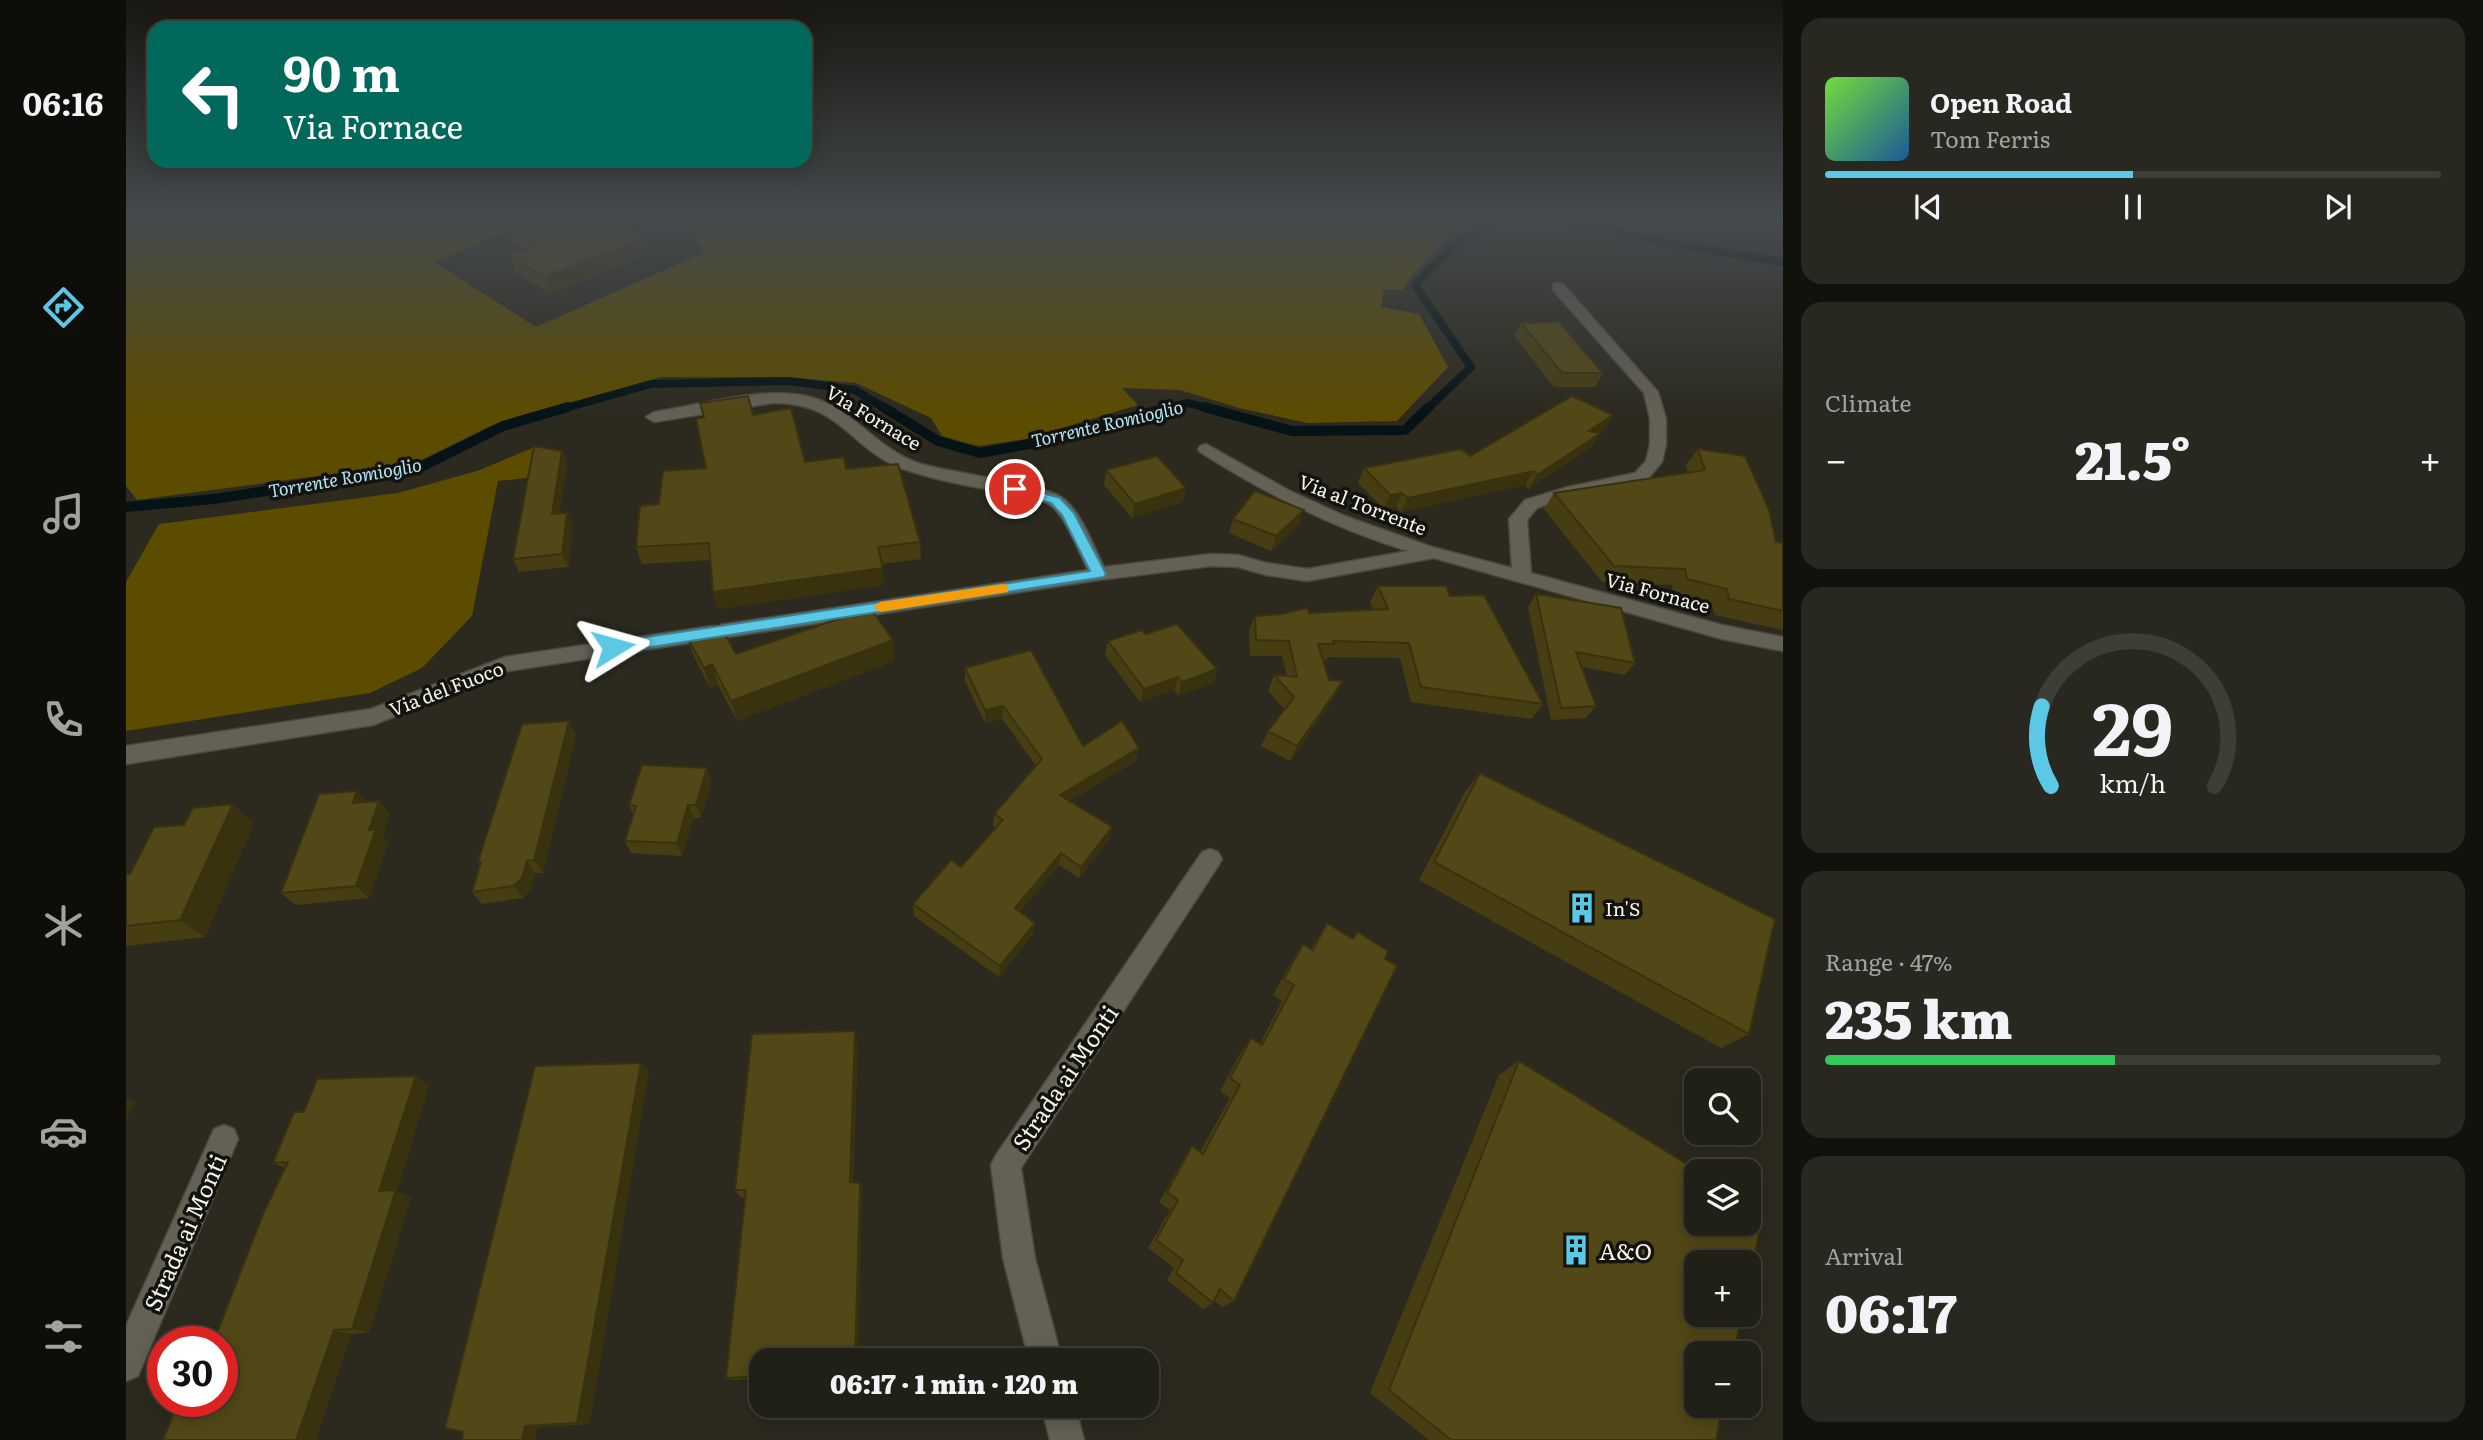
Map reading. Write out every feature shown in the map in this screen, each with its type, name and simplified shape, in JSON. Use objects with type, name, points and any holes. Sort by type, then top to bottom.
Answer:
[{"type":"street","points":[[1522,577],[1518,520],[1531,504],[1569,492],[1640,477],[1654,461],[1658,444],[1658,419],[1651,392],[1558,287]]},
{"type":"street","name":"Via Fornace","points":[[654,417],[772,399],[804,400],[845,419],[894,459],[918,468],[1056,500],[1067,513],[1099,574],[1211,560],[1238,561],[1307,575],[1434,552],[1722,632],[1783,644]]},
{"type":"street","name":"Via al Torrente","points":[[1206,449],[1258,483],[1312,511],[1399,543],[1434,552]]},
{"type":"street","name":"Via del Fuoco","points":[[126,755],[373,717],[505,664],[1099,574]]},
{"type":"street","name":"Strada ai Monti","points":[[1043,1348],[1019,1258],[1006,1165],[1210,859]]},
{"type":"street","name":"Strada ai Monti","points":[[126,1364],[224,1139]]},
{"type":"street","points":[[1061,1418],[1067,1440]]},
{"type":"shaded area","points":[[126,282],[466,282],[536,327],[637,282],[1408,282],[1402,290],[1384,290],[1381,307],[1419,314],[1448,367],[1397,421],[1307,423],[1239,408],[1180,390],[1122,388],[1138,405],[1026,439],[978,446],[942,436],[931,418],[856,383],[784,377],[661,377],[491,426],[415,463],[137,500],[126,486]]},
{"type":"shaded area","points":[[537,446],[527,478],[498,481],[472,616],[422,668],[370,693],[126,731],[126,582],[159,524],[398,493],[480,470]]},
{"type":"building","points":[[1559,322],[1603,373],[1562,373],[1521,323]]},
{"type":"building","points":[[748,396],[753,415],[791,408],[805,462],[844,457],[846,469],[898,464],[920,542],[878,547],[883,568],[713,592],[709,543],[636,547],[640,506],[659,504],[663,471],[706,468],[696,419],[704,417],[700,403]]},
{"type":"building","points":[[1572,396],[1613,415],[1589,431],[1601,433],[1537,475],[1534,471],[1408,498],[1402,493],[1390,495],[1364,468],[1461,449],[1470,456]]},
{"type":"building","points":[[534,446],[562,451],[552,514],[567,513],[562,554],[513,559]]},
{"type":"building","points":[[1698,449],[1745,456],[1769,510],[1776,542],[1783,543],[1783,611],[1729,599],[1727,589],[1687,579],[1685,569],[1614,566],[1554,493],[1705,470]]},
{"type":"building","points":[[1157,456],[1186,488],[1135,504],[1106,470]]},
{"type":"building","points":[[1255,491],[1304,510],[1276,536],[1233,519]]},
{"type":"building","points":[[1378,586],[1446,586],[1450,596],[1484,595],[1543,704],[1421,687],[1409,643],[1333,641],[1334,644],[1318,644],[1329,680],[1343,681],[1297,746],[1268,731],[1294,697],[1274,675],[1297,677],[1289,641],[1256,640],[1255,616],[1282,614],[1307,608],[1309,613],[1388,609]]},
{"type":"building","points":[[1536,594],[1621,608],[1635,663],[1576,652],[1596,706],[1561,708]]},
{"type":"building","points":[[870,608],[893,640],[731,701],[712,664],[704,668],[687,637],[719,624],[736,654]]},
{"type":"building","points":[[1177,624],[1217,669],[1182,682],[1178,677],[1144,689],[1108,641],[1142,630],[1146,634]]},
{"type":"building","points":[[1031,650],[1083,746],[1122,721],[1139,748],[1060,795],[1112,827],[1081,867],[1061,853],[1015,908],[1035,923],[1000,966],[913,904],[951,860],[961,867],[1003,820],[994,814],[1042,759],[1003,706],[985,710],[965,668]]},
{"type":"building","points":[[569,721],[534,860],[527,861],[522,878],[514,886],[472,892],[481,862],[478,862],[522,724]]},
{"type":"building","points":[[642,765],[707,768],[696,805],[688,805],[677,843],[625,841],[636,806],[629,805]]},
{"type":"building","name":"In'S","points":[[1480,773],[1775,919],[1749,1034],[1434,862]]},
{"type":"building","points":[[357,791],[353,803],[379,801],[369,830],[376,829],[356,886],[281,893],[319,794]]},
{"type":"building","points":[[233,804],[180,920],[126,926],[126,874],[130,874],[154,827],[184,825],[193,808]]},
{"type":"building","points":[[1327,923],[1353,939],[1358,932],[1388,951],[1385,959],[1397,966],[1234,1301],[1220,1289],[1213,1303],[1176,1273],[1183,1260],[1156,1240],[1178,1200],[1167,1192],[1192,1146],[1203,1154],[1240,1085],[1230,1078],[1251,1038],[1262,1045],[1294,985],[1284,979],[1303,944],[1313,950]]},
{"type":"building","points":[[855,1031],[850,1182],[860,1183],[855,1348],[749,1348],[749,1377],[726,1378],[746,1190],[735,1190],[752,1034]]},
{"type":"building","name":"A&O","points":[[1519,1061],[1684,1162],[1684,1236],[1759,1236],[1756,1250],[1684,1250],[1684,1327],[1739,1327],[1736,1341],[1684,1341],[1684,1418],[1720,1418],[1716,1440],[1451,1440],[1389,1390]]},
{"type":"building","points":[[641,1063],[577,1423],[525,1426],[522,1440],[462,1440],[463,1432],[445,1428],[535,1066]]},
{"type":"building","points":[[416,1076],[379,1191],[396,1190],[352,1329],[334,1330],[296,1440],[163,1440],[172,1417],[238,1417],[238,1326],[220,1326],[264,1212],[288,1162],[273,1163],[294,1112],[304,1112],[317,1079]]},
{"type":"waterway","name":"Torrente Romioglio","points":[[1418,282],[1415,285],[1471,367],[1427,409]]},
{"type":"waterway","name":"Torrente Romioglio","points":[[562,409],[651,384],[789,381],[855,390],[886,409]]},
{"type":"waterway","name":"Torrente Romioglio","points":[[1164,409],[1188,403],[1211,409]]},
{"type":"waterway","name":"Torrente Romioglio","points":[[126,507],[214,499],[421,467],[503,426],[568,407]]},
{"type":"waterway","name":"Torrente Romioglio","points":[[883,407],[938,441],[980,453],[1035,443],[1171,407]]},
{"type":"waterway","name":"Torrente Romioglio","points":[[1204,407],[1292,431],[1405,430],[1429,407]]},
{"type":"slow traffic","points":[[880,607],[1003,589]]},
{"type":"place","name":"In'S","points":[[1582,908]]},
{"type":"place","name":"A&O","points":[[1576,1250]]},
{"type":"route","points":[[613,647],[1099,574],[1067,513],[1056,500],[1015,489]]}]
